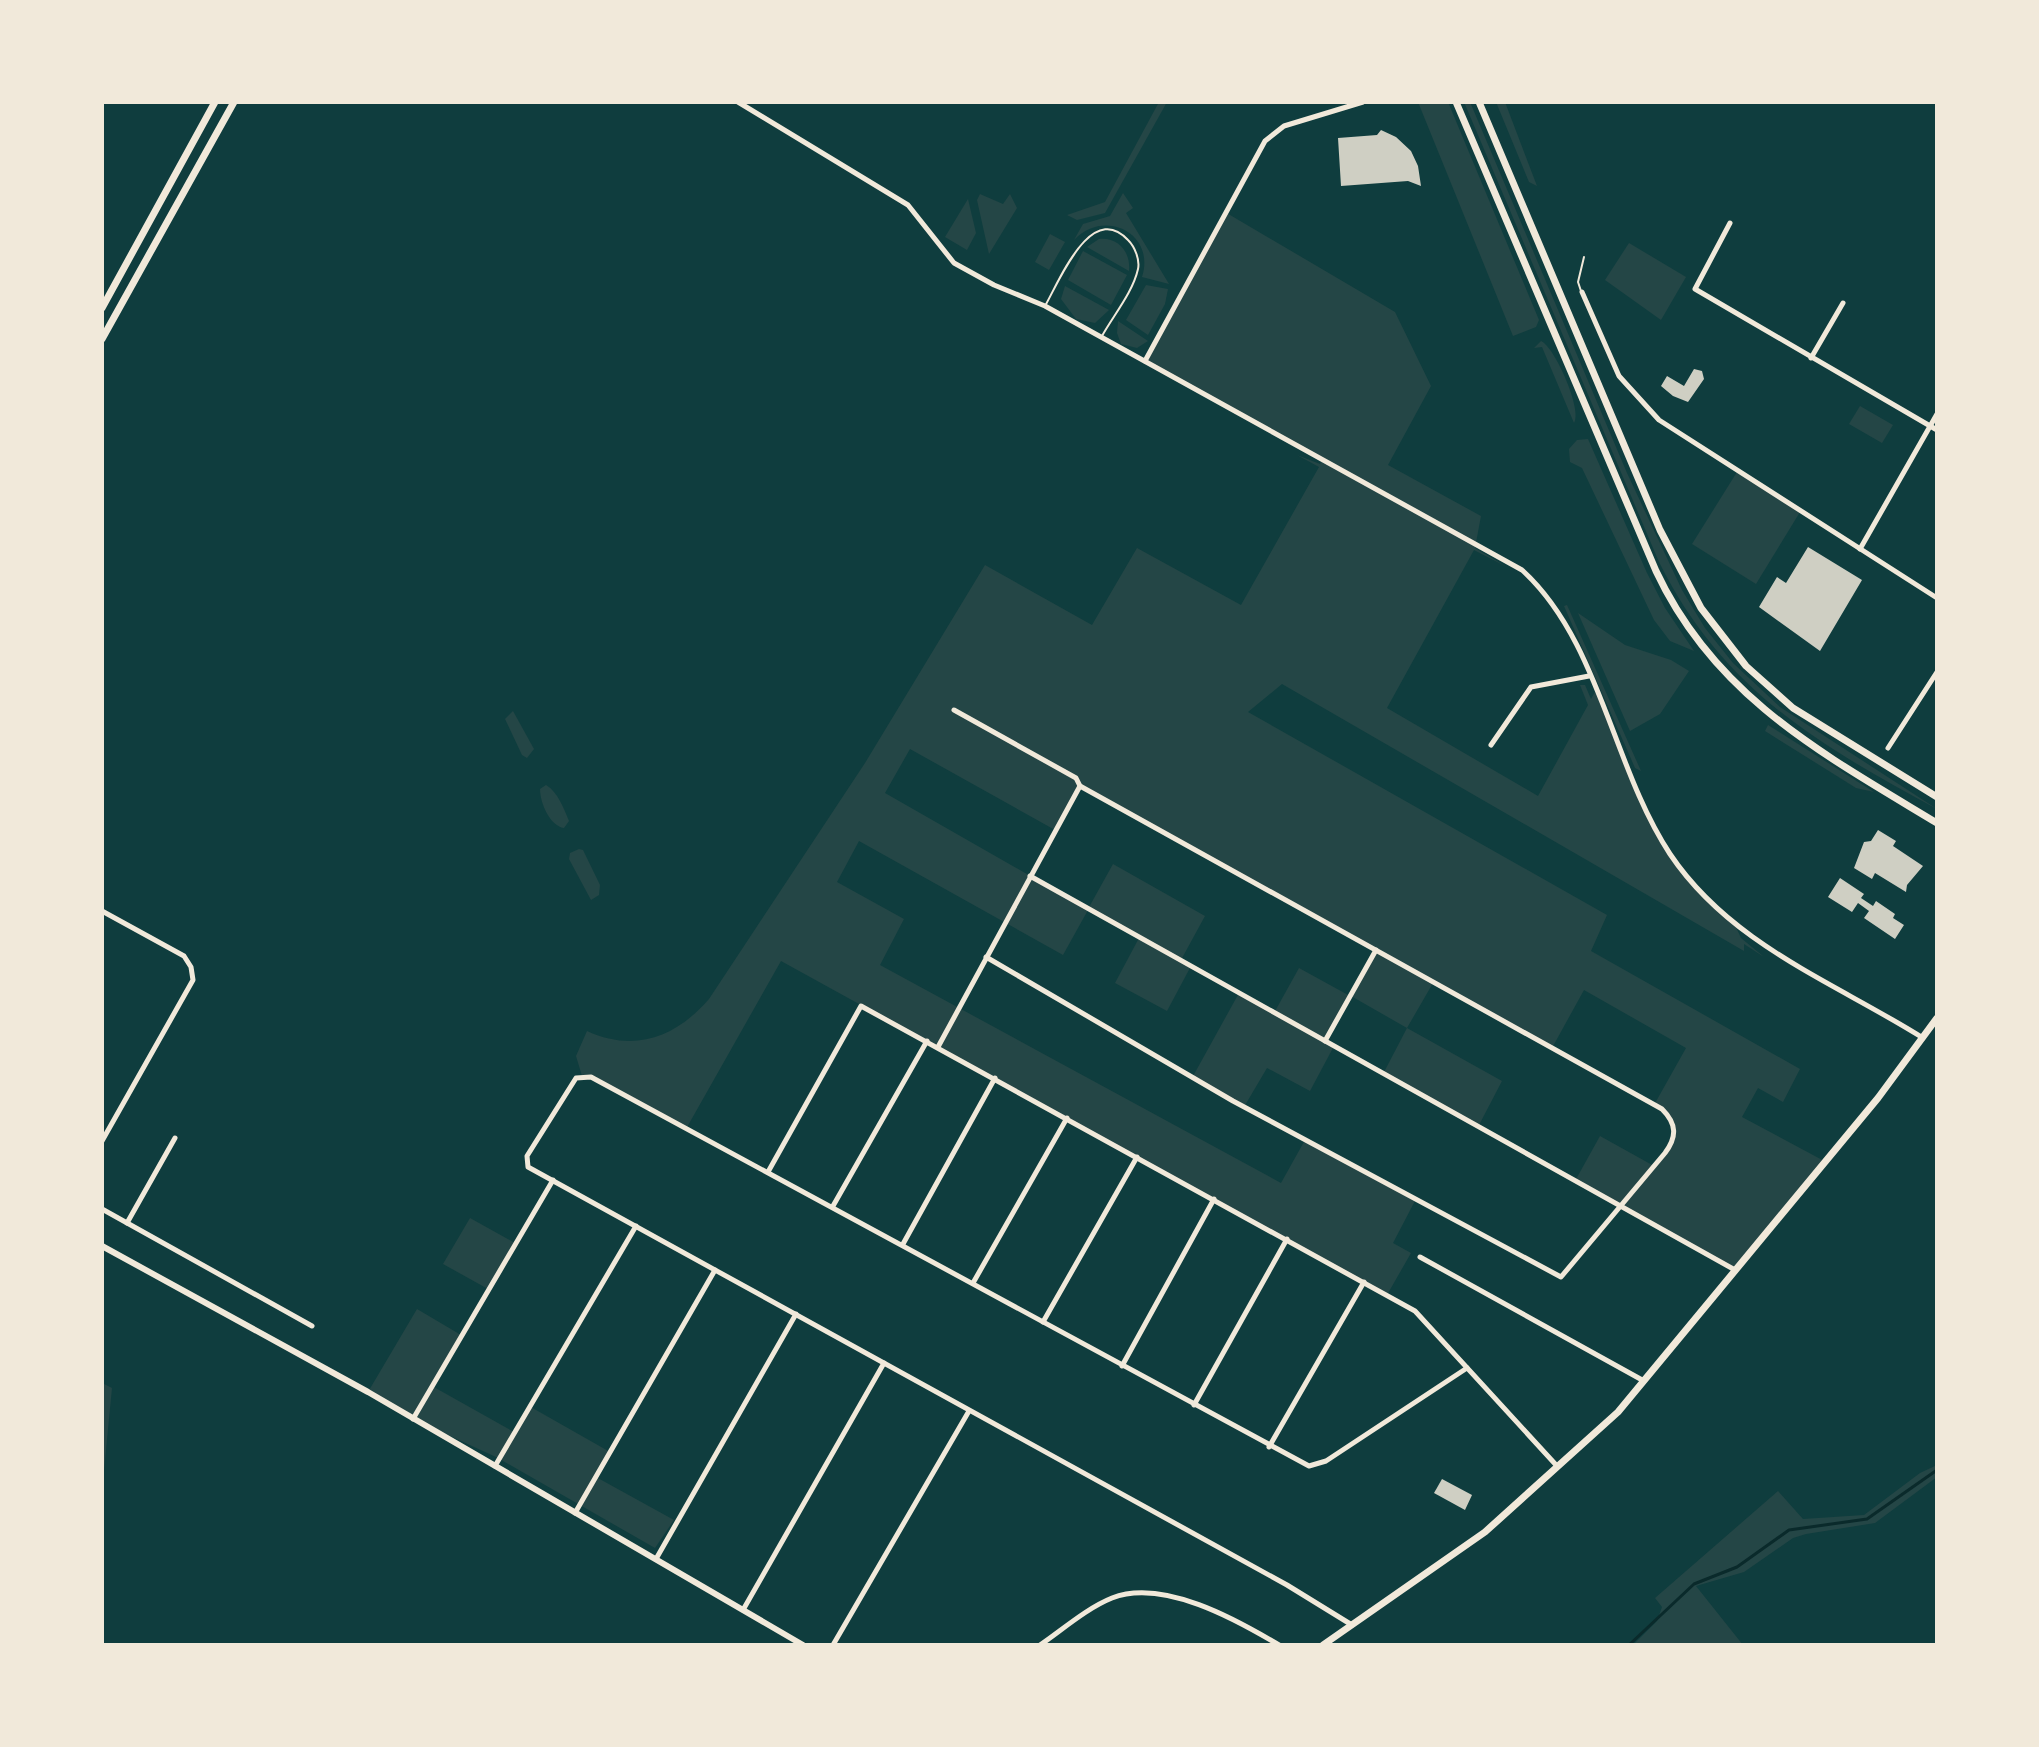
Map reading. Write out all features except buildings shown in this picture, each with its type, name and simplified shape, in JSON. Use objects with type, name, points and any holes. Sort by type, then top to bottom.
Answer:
[{"type":"main road","points":[[102,308],[215,102]]},
{"type":"main road","points":[[102,339],[234,102]]},
{"type":"main road","points":[[1456,102],[1656,571],[1682,619],[1719,669],[1764,711],[1824,754],[1937,823]]},
{"type":"main road","points":[[1479,102],[1660,530],[1701,608],[1746,666],[1793,708],[1937,797]]},
{"type":"main road","points":[[1323,1645],[1485,1532],[1606,1424],[1736,1271],[1937,1018]]},
{"type":"street","points":[[738,102],[908,205],[954,263],[1045,306],[1514,565],[1556,606],[1657,831],[1702,894],[1765,947],[1923,1038]]},
{"type":"street","points":[[1145,361],[1265,141],[1284,126],[1363,102]]},
{"type":"street","points":[[1730,223],[1695,289],[1937,430]]},
{"type":"street","points":[[1582,292],[1619,376],[1644,407],[1674,432],[1937,598]]},
{"type":"street","points":[[1811,358],[1843,303]]},
{"type":"street","points":[[1859,549],[1937,414]]},
{"type":"street","points":[[1888,748],[1937,672]]},
{"type":"street","points":[[1491,745],[1531,687],[1589,676]]},
{"type":"street","points":[[954,710],[1076,778],[1080,786],[1667,1114],[1675,1131],[1671,1144],[1561,1277],[1233,1101],[986,957]]},
{"type":"street","points":[[938,1047],[1080,786]]},
{"type":"street","points":[[1030,876],[1736,1271]]},
{"type":"street","points":[[102,911],[184,956],[191,967],[193,980],[102,1141]]},
{"type":"street","points":[[1325,1041],[1376,950]]},
{"type":"street","points":[[768,1172],[861,1006],[1415,1311],[1558,1467]]},
{"type":"street","points":[[833,1206],[927,1041]]},
{"type":"street","points":[[1352,1625],[1299,1592],[528,1167],[527,1156],[576,1078],[591,1077],[903,1244],[1302,1464],[1316,1465],[1467,1368]]},
{"type":"street","points":[[903,1244],[995,1078]]},
{"type":"street","points":[[973,1283],[1067,1118]]},
{"type":"street","points":[[127,1223],[175,1138]]},
{"type":"street","points":[[1043,1322],[1137,1157]]},
{"type":"street","points":[[413,1419],[553,1180]]},
{"type":"street","points":[[1122,1366],[1214,1199]]},
{"type":"street","points":[[102,1209],[312,1326]]},
{"type":"street","points":[[495,1466],[636,1226]]},
{"type":"street","points":[[1194,1405],[1287,1239]]},
{"type":"street","points":[[102,1246],[413,1419],[803,1645]]},
{"type":"street","points":[[1420,1257],[1645,1381]]},
{"type":"street","points":[[575,1513],[715,1270]]},
{"type":"street","points":[[1269,1447],[1364,1282]]},
{"type":"street","points":[[656,1559],[796,1314]]},
{"type":"street","points":[[743,1610],[884,1363]]},
{"type":"street","points":[[833,1645],[969,1411]]},
{"type":"street","points":[[1040,1645],[1113,1598],[1138,1595],[1191,1602],[1219,1611],[1279,1645]]},
{"type":"lane","points":[[1045,306],[1085,238],[1106,230],[1124,236],[1134,249],[1138,271],[1102,337]]},
{"type":"lane","points":[[1582,292],[1578,282],[1584,257]]},
{"type":"shaded area","points":[[1159,102],[1167,102],[1105,213],[1077,220],[1067,215],[1105,202]]},
{"type":"shaded area","points":[[1418,102],[1448,102],[1539,320],[1536,327],[1513,336]]},
{"type":"shaded area","points":[[1464,102],[1470,102],[1627,473],[1682,590],[1705,628],[1733,663],[1780,707],[1937,809],[1852,761],[1777,709],[1743,679],[1712,645],[1684,606],[1659,562]]},
{"type":"shaded area","points":[[1496,102],[1505,102],[1537,186],[1529,182]]},
{"type":"shaded area","points":[[1123,193],[1133,208],[1126,213],[1169,284],[1142,277],[1142,248],[1124,230],[1099,226],[1074,240],[1083,224],[1110,216]]},
{"type":"shaded area","points":[[980,194],[1003,204],[1010,194],[1017,208],[989,254],[977,200]]},
{"type":"shaded area","points":[[968,199],[976,233],[967,250],[945,237]]},
{"type":"shaded area","points":[[1225,212],[1395,312],[1431,386],[1388,465],[1481,516],[1475,548],[1507,567],[1474,550],[1387,708],[1538,796],[1588,705],[1580,685],[1585,685],[1591,699],[1595,692],[1657,831],[1689,879],[1735,925],[1741,938],[1764,957],[1744,944],[1744,951],[1282,684],[1248,712],[1607,915],[1591,951],[1800,1069],[1783,1102],[1758,1088],[1742,1117],[1826,1162],[1736,1271],[1575,1181],[1600,1136],[1654,1166],[1671,1144],[1674,1125],[1654,1105],[1686,1048],[1584,990],[1552,1048],[1433,983],[1407,1028],[1351,996],[1325,1041],[1334,1046],[1310,1091],[1267,1068],[1244,1107],[1192,1078],[1239,993],[1274,1013],[1299,968],[1350,996],[1376,951],[1080,787],[1055,830],[910,749],[885,793],[1088,909],[1113,864],[1205,916],[1181,960],[1191,966],[1167,1011],[1115,983],[1139,938],[1088,910],[1063,955],[859,841],[837,882],[904,919],[880,965],[1281,1183],[1305,1140],[1416,1199],[1393,1243],[1411,1253],[1387,1295],[781,961],[686,1129],[592,1077],[582,1076],[576,1056],[587,1031],[622,1041],[654,1038],[683,1023],[709,999],[865,763],[985,565],[1092,625],[1137,548],[1241,605],[1319,467],[1297,455],[1320,464],[1323,459],[1145,361]]},
{"type":"shaded area","points":[[1050,234],[1065,242],[1049,270],[1035,262]]},
{"type":"shaded area","points":[[1099,239],[1112,240],[1122,247],[1128,258],[1129,271],[1087,247]]},
{"type":"shaded area","points":[[1629,243],[1686,277],[1661,320],[1605,280]]},
{"type":"shaded area","points":[[1083,251],[1127,275],[1111,305],[1068,280]]},
{"type":"shaded area","points":[[1146,285],[1168,289],[1165,304],[1148,335],[1126,320]]},
{"type":"shaded area","points":[[1065,286],[1109,310],[1095,323],[1076,319],[1061,299]]},
{"type":"shaded area","points":[[1118,321],[1148,341],[1137,348],[1121,344],[1117,333]]},
{"type":"shaded area","points":[[1541,341],[1553,355],[1566,380],[1575,406],[1574,423],[1542,347],[1534,348]]},
{"type":"shaded area","points":[[1860,406],[1893,425],[1882,443],[1849,424]]},
{"type":"shaded area","points":[[1588,439],[1647,573],[1665,608],[1694,651],[1670,641],[1654,620],[1582,468],[1570,462],[1569,449],[1577,440]]},
{"type":"shaded area","points":[[1737,472],[1800,512],[1756,584],[1692,544]]},
{"type":"shaded area","points":[[1567,605],[1641,771],[1635,768],[1564,606]]},
{"type":"shaded area","points":[[1578,613],[1625,645],[1671,660],[1689,671],[1660,714],[1630,731]]},
{"type":"shaded area","points":[[513,711],[534,749],[527,758],[522,755],[505,719]]},
{"type":"shaded area","points":[[1768,725],[1874,792],[1856,788],[1765,731]]},
{"type":"shaded area","points":[[546,785],[565,811],[569,821],[564,828],[554,823],[544,807],[540,789]]},
{"type":"shaded area","points":[[583,850],[600,885],[599,895],[591,900],[569,859],[570,853]]},
{"type":"shaded area","points":[[1407,1028],[1502,1081],[1478,1127],[1383,1074]]},
{"type":"shaded area","points":[[470,1218],[515,1243],[488,1289],[443,1264]]},
{"type":"shaded area","points":[[417,1309],[461,1335],[432,1386],[514,1432],[529,1406],[610,1452],[596,1477],[674,1520],[655,1548],[496,1457],[413,1419],[368,1392]]},
{"type":"shaded area","points":[[102,1383],[112,1388],[102,1491]]},
{"type":"shaded area","points":[[1937,1465],[1937,1477],[1875,1523],[1793,1538],[1744,1572],[1696,1586],[1743,1645],[1633,1645],[1657,1621],[1662,1607],[1655,1598],[1778,1491],[1803,1519],[1864,1515],[1920,1473]]},
{"type":"waterway","points":[[1629,1645],[1694,1584],[1737,1567],[1789,1530],[1867,1519],[1937,1470]]}]
